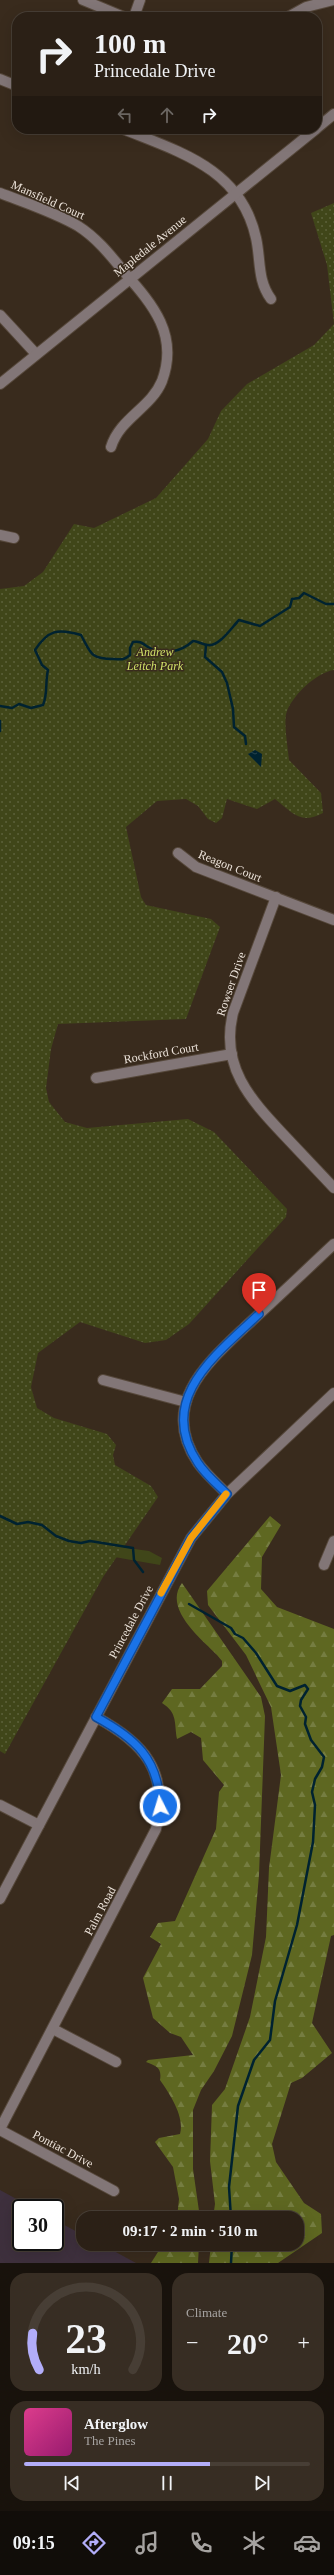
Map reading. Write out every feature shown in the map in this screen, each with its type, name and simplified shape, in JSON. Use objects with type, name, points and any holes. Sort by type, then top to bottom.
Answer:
[{"type":"street","points":[[83,0],[112,12]]},
{"type":"street","points":[[136,12],[140,0]]},
{"type":"street","points":[[297,12],[306,7],[333,0]]},
{"type":"street","points":[[0,79],[12,84]]},
{"type":"street","name":"Mapledale Avenue","points":[[322,124],[334,114]]},
{"type":"street","points":[[135,134],[200,161],[218,174],[235,194],[253,225],[262,282],[271,299]]},
{"type":"street","name":"Mapledale Avenue","points":[[0,384],[310,134]]},
{"type":"street","name":"Mansfield Court","points":[[0,192],[79,227],[106,250],[160,318],[164,333],[167,358],[163,376],[155,394],[120,428],[111,447]]},
{"type":"street","points":[[0,315],[36,354]]},
{"type":"street","points":[[0,535],[14,538]]},
{"type":"street","name":"Reagon Court","points":[[178,853],[196,868],[334,920]]},
{"type":"street","name":"Rowser Drive","points":[[276,897],[233,1013],[230,1030],[232,1054],[240,1082],[256,1105],[334,1188]]},
{"type":"street","name":"Rockford Court","points":[[96,1078],[232,1054]]},
{"type":"street","points":[[227,1494],[198,1464],[189,1447],[184,1419],[186,1402],[192,1384],[206,1365],[334,1244]]},
{"type":"street","points":[[103,1380],[186,1402]]},
{"type":"street","name":"Princedale Drive","points":[[0,1898],[191,1538],[227,1494],[334,1393]]},
{"type":"street","points":[[324,1564],[334,1541]]},
{"type":"street","name":"Palm Road","points":[[0,2130],[152,1840],[159,1816],[158,1784],[143,1752],[126,1734],[96,1717]]},
{"type":"street","points":[[0,1805],[39,1826]]},
{"type":"street","points":[[53,2028],[116,2062]]},
{"type":"street","name":"Pontiac Drive","points":[[0,2130],[114,2190]]},
{"type":"shaded area","points":[[0,2190],[16,2199],[12,2199],[12,2251],[64,2251],[64,2225],[76,2231],[76,2251],[114,2251],[136,2263],[0,2263]]},
{"type":"green space","points":[[334,203],[334,324],[327,265],[311,213]]},
{"type":"green space","name":"Andrew Leitch Park","points":[[334,324],[334,670],[320,675],[306,685],[294,698],[287,711],[285,721],[289,760],[321,793],[323,813],[308,818],[302,818],[292,813],[275,799],[257,809],[227,799],[222,818],[216,823],[208,819],[198,806],[186,799],[157,801],[126,827],[141,897],[146,905],[211,919],[220,927],[186,1019],[58,1024],[51,1049],[46,1088],[49,1102],[65,1122],[87,1128],[188,1119],[214,1132],[287,1209],[286,1217],[189,1324],[166,1340],[145,1343],[80,1322],[38,1353],[31,1387],[37,1408],[54,1418],[107,1434],[116,1445],[113,1455],[115,1465],[151,1486],[158,1497],[103,1577],[5,1754],[0,1751],[0,589],[24,586],[43,572],[74,524],[94,528],[156,498],[208,439],[221,411],[247,384],[314,345]]},
{"type":"green space","points":[[270,1516],[281,1525],[262,1557],[261,1589],[277,1607],[334,1629],[334,1935],[331,1936],[312,2023],[332,2053],[302,2078],[291,2083],[272,2144],[276,2162],[304,2203],[321,2214],[322,2233],[304,2245],[304,2211],[214,2211],[215,2204],[210,2161],[212,2105],[225,2089],[250,2017],[266,1937],[269,1868],[281,1775],[271,1707],[246,1655],[208,1605],[207,1591]]},
{"type":"green space","points":[[0,1530],[149,1551],[162,1558],[160,1565],[0,1537]]},
{"type":"green space","points":[[182,1583],[261,1697],[265,1716],[259,1875],[252,1955],[232,2036],[214,2071],[201,2090],[193,2110],[193,2169],[199,2211],[178,2211],[179,2199],[173,2167],[155,2142],[159,2138],[180,2134],[180,2120],[178,2112],[168,2091],[160,2080],[158,2068],[146,2062],[148,2060],[193,2055],[181,2037],[170,2033],[153,2018],[143,1978],[161,1944],[150,1937],[158,1923],[175,1921],[216,1829],[219,1792],[224,1785],[203,1760],[201,1738],[191,1732],[177,1739],[173,1715],[171,1711],[162,1703],[172,1689],[200,1689],[222,1666],[222,1661],[186,1622],[180,1612],[177,1602],[177,1593]]},
{"type":"green space","points":[[159,2251],[199,2251],[198,2263],[151,2263]]},
{"type":"green space","points":[[210,2251],[296,2251],[278,2263],[209,2263]]},
{"type":"water","points":[[255,750],[262,754],[261,767],[248,754]]},
{"type":"waterway","points":[[0,706],[12,708],[19,704],[31,708],[43,705],[48,670],[42,665],[35,650],[44,638],[54,632],[60,631],[81,635],[89,651],[100,658],[122,659],[130,655],[130,648],[133,642],[140,642],[154,650],[166,652],[172,652],[183,648],[193,641],[206,645],[212,645],[221,640],[239,620],[260,626],[290,607],[292,599],[299,598],[304,593],[326,604],[334,604]]},
{"type":"waterway","points":[[206,645],[205,657],[222,672],[227,683],[233,709],[234,727],[245,736],[246,744]]},
{"type":"waterway","points":[[0,721],[0,731]]},
{"type":"waterway","points":[[0,1516],[17,1524],[28,1522],[42,1525],[56,1536],[69,1541],[81,1543],[90,1541],[133,1548],[134,1560],[143,1572]]},
{"type":"waterway","points":[[189,1604],[231,1628],[235,1634],[243,1638],[256,1653],[277,1686],[290,1691],[305,1685],[308,1689],[301,1700],[300,1706],[306,1717],[305,1724],[311,1740],[324,1757],[322,1767],[315,1779],[312,1792],[315,1805],[313,1842],[297,1925],[275,2001],[270,2040],[254,2060],[238,2106],[229,2187],[231,2211]]},
{"type":"waterway","points":[[231,2263],[232,2251]]},
{"type":"slow traffic","points":[[161,1593],[191,1538],[226,1494]]},
{"type":"route","points":[[160,1806],[160,1796],[155,1774],[143,1752],[126,1734],[96,1717],[191,1538],[211,1511],[227,1494],[198,1464],[194,1457],[189,1447],[184,1427],[184,1411],[188,1393],[198,1375],[206,1365],[259,1314]]}]
